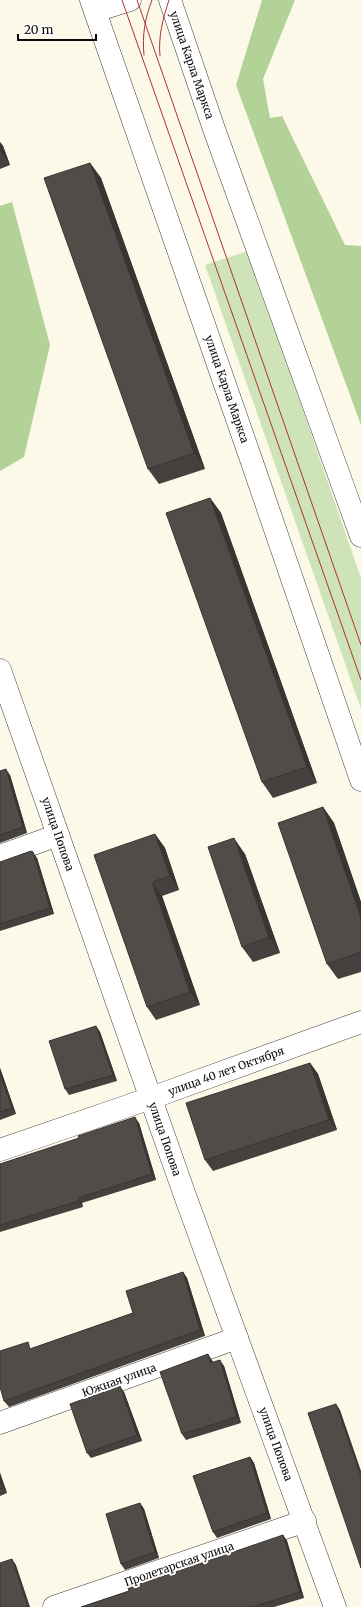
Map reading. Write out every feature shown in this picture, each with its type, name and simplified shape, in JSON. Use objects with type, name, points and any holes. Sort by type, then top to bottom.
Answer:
[{"type":"street","points":[[93,5],[130,0]]},
{"type":"street","name":"улица Карла Маркса","points":[[170,0],[216,136],[361,536]]},
{"type":"street","name":"улица Карла Маркса","points":[[93,5],[251,457],[361,780]]},
{"type":"street","name":"улица Попова","points":[[0,670],[151,1098],[335,1607]]},
{"type":"street","points":[[0,856],[58,835]]},
{"type":"street","name":"улица 40 лет Октября","points":[[0,1150],[151,1098],[361,1022]]},
{"type":"street","name":"Южная улица","points":[[0,1423],[237,1338]]},
{"type":"street","name":"Пролетарская улица","points":[[54,1607],[305,1521]]},
{"type":"green space","points":[[262,0],[295,0],[263,79],[270,118],[282,116],[345,245],[361,246],[361,425],[236,85]]},
{"type":"green space","points":[[12,202],[50,345],[24,457],[0,471],[0,206]]},
{"type":"green space","points":[[248,251],[361,578],[361,709],[205,265]]},
{"type":"building","points":[[90,163],[194,453],[148,469],[44,178]]},
{"type":"building","points":[[210,498],[307,767],[262,782],[166,513]]},
{"type":"building","points":[[6,769],[23,827],[0,835],[0,771]]},
{"type":"building","points":[[323,807],[361,918],[361,952],[327,964],[278,823]]},
{"type":"building","points":[[155,834],[170,876],[152,882],[190,992],[147,1007],[94,855]]},
{"type":"building","points":[[234,838],[269,937],[242,947],[208,847]]},
{"type":"building","points":[[31,851],[33,852],[50,908],[0,924],[0,862]]},
{"type":"building","points":[[96,1026],[113,1075],[65,1089],[49,1041]]},
{"type":"building","points":[[310,1063],[329,1120],[205,1160],[186,1103]]},
{"type":"building","points":[[0,1074],[12,1108],[0,1112]]},
{"type":"building","points":[[135,1117],[152,1174],[78,1198],[79,1201],[0,1225],[0,1164],[79,1138],[78,1136]]},
{"type":"building","points":[[183,1272],[200,1330],[4,1401],[0,1387],[0,1351],[28,1342],[30,1349],[133,1313],[126,1291]]},
{"type":"building","points":[[208,1354],[210,1363],[220,1360],[237,1417],[182,1434],[160,1372]]},
{"type":"building","points":[[120,1386],[137,1435],[87,1453],[70,1404]]},
{"type":"building","points":[[336,1404],[361,1477],[361,1568],[308,1413]]},
{"type":"building","points":[[250,1457],[267,1513],[213,1532],[193,1476]]},
{"type":"building","points":[[0,1479],[3,1488],[0,1489]]},
{"type":"building","points":[[140,1503],[155,1552],[121,1564],[106,1514]]},
{"type":"building","points":[[283,1535],[300,1592],[252,1607],[81,1607],[129,1591],[128,1588]]},
{"type":"building","points":[[12,1559],[28,1607],[0,1607],[0,1563]]},
{"type":"tram line","points":[[122,0],[361,680]]},
{"type":"tram line","points":[[137,0],[361,645]]},
{"type":"tram line","points":[[144,55],[143,40],[152,0]]},
{"type":"tram line","points":[[160,56],[162,28],[169,0]]}]
